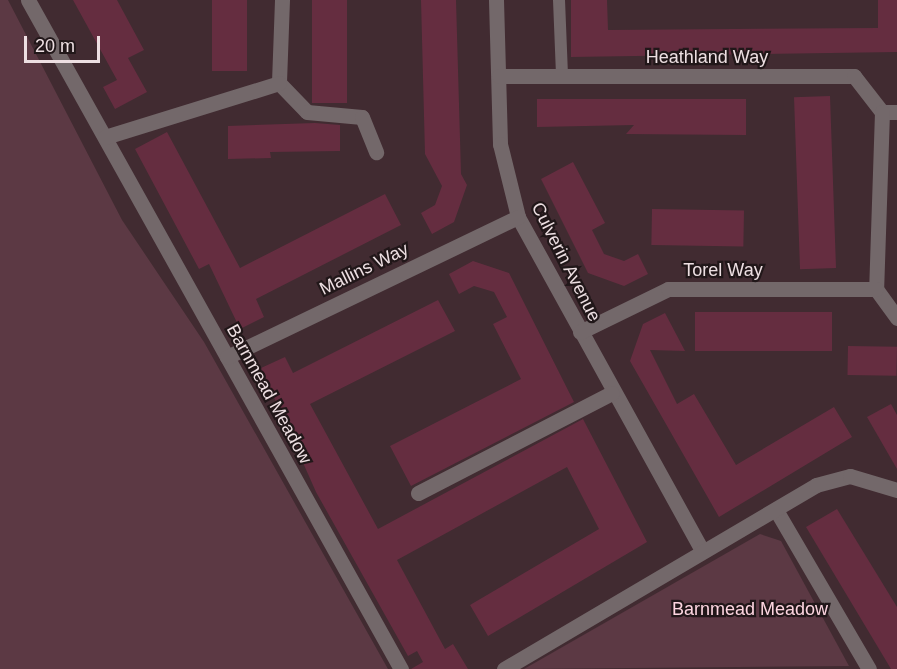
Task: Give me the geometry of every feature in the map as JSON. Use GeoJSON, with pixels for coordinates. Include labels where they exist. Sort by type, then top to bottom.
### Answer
{"type":"FeatureCollection","features":[{"type":"Feature","properties":{"kind":"street","name":"Barnmead Meadow"},"geometry":{"type":"LineString","coordinates":[[28,0],[401,669]]}},
{"type":"Feature","properties":{"kind":"street"},"geometry":{"type":"LineString","coordinates":[[282,0],[279,83],[308,112],[362,117],[376,152]]}},
{"type":"Feature","properties":{"kind":"street","name":"Culverin Avenue"},"geometry":{"type":"LineString","coordinates":[[496,0],[500,144],[518,217],[612,393],[702,551]]}},
{"type":"Feature","properties":{"kind":"street","name":"Heathland Way"},"geometry":{"type":"LineString","coordinates":[[499,76],[854,76],[890,112]]}},
{"type":"Feature","properties":{"kind":"street"},"geometry":{"type":"LineString","coordinates":[[105,137],[279,83]]}},
{"type":"Feature","properties":{"kind":"street"},"geometry":{"type":"LineString","coordinates":[[890,112],[876,289],[897,318]]}},
{"type":"Feature","properties":{"kind":"street","name":"Mallins Way"},"geometry":{"type":"LineString","coordinates":[[227,357],[518,217]]}},
{"type":"Feature","properties":{"kind":"street","name":"Torel Way"},"geometry":{"type":"LineString","coordinates":[[579,332],[668,289],[876,289]]}},
{"type":"Feature","properties":{"kind":"street"},"geometry":{"type":"LineString","coordinates":[[418,493],[612,393]]}},
{"type":"Feature","properties":{"kind":"street"},"geometry":{"type":"LineString","coordinates":[[504,669],[816,485],[850,476],[897,490]]}},
{"type":"Feature","properties":{"kind":"street"},"geometry":{"type":"LineString","coordinates":[[776,510],[869,669]]}},
{"type":"Feature","properties":{"kind":"lane"},"geometry":{"type":"LineString","coordinates":[[560,0],[561,76]]}},
{"type":"Feature","properties":{"kind":"green space"},"geometry":{"type":"Polygon","coordinates":[[[0,0],[8,0],[122,220],[204,342],[388,669],[0,669],[0,0]]]}},
{"type":"Feature","properties":{"kind":"green space","name":"Barnmead Meadow"},"geometry":{"type":"Polygon","coordinates":[[[760,534],[781,541],[849,666],[524,669],[760,534]]]}},
{"type":"Feature","properties":{"kind":"building"},"geometry":{"type":"Polygon","coordinates":[[[73,0],[117,0],[144,50],[128,58],[147,92],[115,109],[103,87],[117,80],[73,0]]]}},
{"type":"Feature","properties":{"kind":"building"},"geometry":{"type":"Polygon","coordinates":[[[212,0],[247,0],[247,71],[212,71],[212,0]]]}},
{"type":"Feature","properties":{"kind":"building"},"geometry":{"type":"Polygon","coordinates":[[[312,0],[347,0],[347,103],[312,103],[312,0]]]}},
{"type":"Feature","properties":{"kind":"building"},"geometry":{"type":"Polygon","coordinates":[[[421,0],[456,0],[461,174],[467,185],[454,222],[432,234],[421,213],[435,205],[442,186],[425,154],[421,0]]]}},
{"type":"Feature","properties":{"kind":"building"},"geometry":{"type":"Polygon","coordinates":[[[571,0],[607,0],[608,30],[878,28],[878,0],[897,0],[897,52],[571,57],[571,0]]]}},
{"type":"Feature","properties":{"kind":"building"},"geometry":{"type":"Polygon","coordinates":[[[830,96],[836,268],[800,269],[794,97],[830,96]]]}},
{"type":"Feature","properties":{"kind":"building"},"geometry":{"type":"Polygon","coordinates":[[[537,99],[746,99],[746,135],[626,134],[634,125],[537,127],[537,99]]]}},
{"type":"Feature","properties":{"kind":"building"},"geometry":{"type":"Polygon","coordinates":[[[315,123],[340,125],[340,151],[270,152],[271,158],[228,159],[228,126],[315,123]]]}},
{"type":"Feature","properties":{"kind":"building"},"geometry":{"type":"Polygon","coordinates":[[[167,132],[240,268],[385,194],[401,225],[256,299],[264,317],[240,329],[209,264],[199,269],[135,149],[167,132]]]}},
{"type":"Feature","properties":{"kind":"building"},"geometry":{"type":"Polygon","coordinates":[[[573,162],[605,223],[592,230],[604,254],[624,261],[638,254],[648,274],[624,286],[588,273],[541,179],[573,162]]]}},
{"type":"Feature","properties":{"kind":"building"},"geometry":{"type":"Polygon","coordinates":[[[652,209],[744,211],[743,247],[651,245],[652,209]]]}},
{"type":"Feature","properties":{"kind":"building"},"geometry":{"type":"Polygon","coordinates":[[[473,261],[509,273],[574,402],[411,486],[390,446],[521,379],[493,324],[507,317],[494,292],[474,286],[459,294],[449,274],[473,261]]]}},
{"type":"Feature","properties":{"kind":"building"},"geometry":{"type":"Polygon","coordinates":[[[438,300],[455,331],[310,404],[378,529],[583,419],[647,542],[488,636],[470,605],[599,529],[567,467],[397,560],[445,649],[453,644],[468,669],[411,669],[423,662],[417,651],[408,656],[316,492],[261,368],[285,357],[293,373],[438,300]]]}},
{"type":"Feature","properties":{"kind":"building"},"geometry":{"type":"Polygon","coordinates":[[[695,312],[832,312],[832,351],[695,351],[695,312]]]}},
{"type":"Feature","properties":{"kind":"building"},"geometry":{"type":"Polygon","coordinates":[[[665,313],[685,351],[650,350],[677,404],[694,394],[736,465],[834,407],[852,437],[719,517],[630,361],[643,324],[665,313]]]}},
{"type":"Feature","properties":{"kind":"building"},"geometry":{"type":"Polygon","coordinates":[[[848,346],[897,347],[896,376],[847,375],[848,346]]]}},
{"type":"Feature","properties":{"kind":"building"},"geometry":{"type":"Polygon","coordinates":[[[891,404],[897,415],[897,469],[867,417],[891,404]]]}},
{"type":"Feature","properties":{"kind":"building"},"geometry":{"type":"Polygon","coordinates":[[[837,509],[897,607],[897,669],[891,669],[806,527],[837,509]]]}}]}
